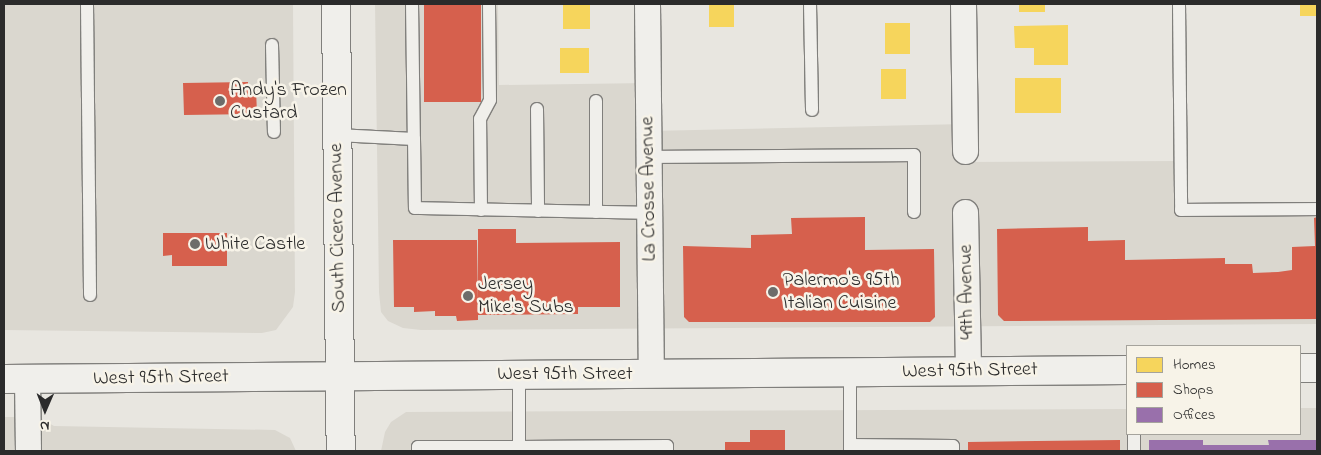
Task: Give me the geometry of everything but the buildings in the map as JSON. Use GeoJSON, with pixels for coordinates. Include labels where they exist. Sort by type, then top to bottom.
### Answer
{"type":"FeatureCollection","features":[{"type":"Feature","properties":{"kind":"main road","name":"South Cicero Avenue"},"geometry":{"type":"LineString","coordinates":[[336,4],[341,451]]}},
{"type":"Feature","properties":{"kind":"main road"},"geometry":{"type":"LineString","coordinates":[[1301,368],[1317,368]]}},
{"type":"Feature","properties":{"kind":"main road","name":"West 95th Street"},"geometry":{"type":"LineString","coordinates":[[16,379],[1126,370]]}},
{"type":"Feature","properties":{"kind":"street","name":"La Crosse Avenue"},"geometry":{"type":"LineString","coordinates":[[647,4],[651,374]]}},
{"type":"Feature","properties":{"kind":"street"},"geometry":{"type":"LineString","coordinates":[[963,4],[965,151]]}},
{"type":"Feature","properties":{"kind":"street","name":"49th Avenue"},"geometry":{"type":"LineString","coordinates":[[965,212],[968,371]]}},
{"type":"Feature","properties":{"kind":"street"},"geometry":{"type":"LineString","coordinates":[[16,379],[28,451]]}},
{"type":"Feature","properties":{"kind":"lane"},"geometry":{"type":"LineString","coordinates":[[87,4],[90,295]]}},
{"type":"Feature","properties":{"kind":"lane"},"geometry":{"type":"LineString","coordinates":[[412,4],[415,208],[649,213]]}},
{"type":"Feature","properties":{"kind":"lane"},"geometry":{"type":"LineString","coordinates":[[481,210],[480,119],[490,100],[489,4]]}},
{"type":"Feature","properties":{"kind":"lane"},"geometry":{"type":"LineString","coordinates":[[810,4],[812,110]]}},
{"type":"Feature","properties":{"kind":"lane"},"geometry":{"type":"LineString","coordinates":[[1179,4],[1181,210],[1317,209]]}},
{"type":"Feature","properties":{"kind":"lane"},"geometry":{"type":"LineString","coordinates":[[272,45],[274,132]]}},
{"type":"Feature","properties":{"kind":"lane"},"geometry":{"type":"LineString","coordinates":[[596,101],[596,212]]}},
{"type":"Feature","properties":{"kind":"lane"},"geometry":{"type":"LineString","coordinates":[[537,109],[538,211]]}},
{"type":"Feature","properties":{"kind":"lane"},"geometry":{"type":"LineString","coordinates":[[337,136],[414,138]]}},
{"type":"Feature","properties":{"kind":"lane"},"geometry":{"type":"LineString","coordinates":[[649,157],[914,155],[914,212]]}},
{"type":"Feature","properties":{"kind":"lane"},"geometry":{"type":"LineString","coordinates":[[850,372],[850,448],[953,449]]}},
{"type":"Feature","properties":{"kind":"lane"},"geometry":{"type":"LineString","coordinates":[[519,374],[519,447]]}},
{"type":"Feature","properties":{"kind":"lane"},"geometry":{"type":"LineString","coordinates":[[1134,435],[1134,451]]}},
{"type":"Feature","properties":{"kind":"lane"},"geometry":{"type":"LineString","coordinates":[[418,451],[418,447],[667,446],[667,451]]}},
{"type":"Feature","properties":{"kind":"shaded area"},"geometry":{"type":"Polygon","coordinates":[[[4,4],[293,4],[295,292],[293,307],[276,330],[262,333],[4,330],[4,4]]]}},
{"type":"Feature","properties":{"kind":"shaded area"},"geometry":{"type":"Polygon","coordinates":[[[375,4],[498,4],[499,85],[648,83],[649,131],[965,124],[965,162],[1180,161],[1181,210],[1317,209],[1317,324],[421,330],[403,328],[388,321],[381,312],[379,292],[375,4]]]}},
{"type":"Feature","properties":{"kind":"shaded area"},"geometry":{"type":"Polygon","coordinates":[[[1301,408],[1317,408],[1317,451],[381,451],[385,432],[391,422],[406,412],[1126,409],[1126,435],[1301,435],[1301,408]]]}},
{"type":"Feature","properties":{"kind":"shaded area"},"geometry":{"type":"Polygon","coordinates":[[[4,417],[38,417],[54,426],[275,430],[290,438],[296,451],[4,451],[4,417]]]}},
{"type":"Feature","properties":{"kind":"place","name":"Andy's Frozen Custard"},"geometry":{"type":"Point","coordinates":[220,101]}},
{"type":"Feature","properties":{"kind":"place","name":"White Castle"},"geometry":{"type":"Point","coordinates":[195,244]}},
{"type":"Feature","properties":{"kind":"place","name":"Palermo's 95th Italian Cuisine"},"geometry":{"type":"Point","coordinates":[773,292]}},
{"type":"Feature","properties":{"kind":"place","name":"Jersey Mike's Subs"},"geometry":{"type":"Point","coordinates":[468,296]}}]}
